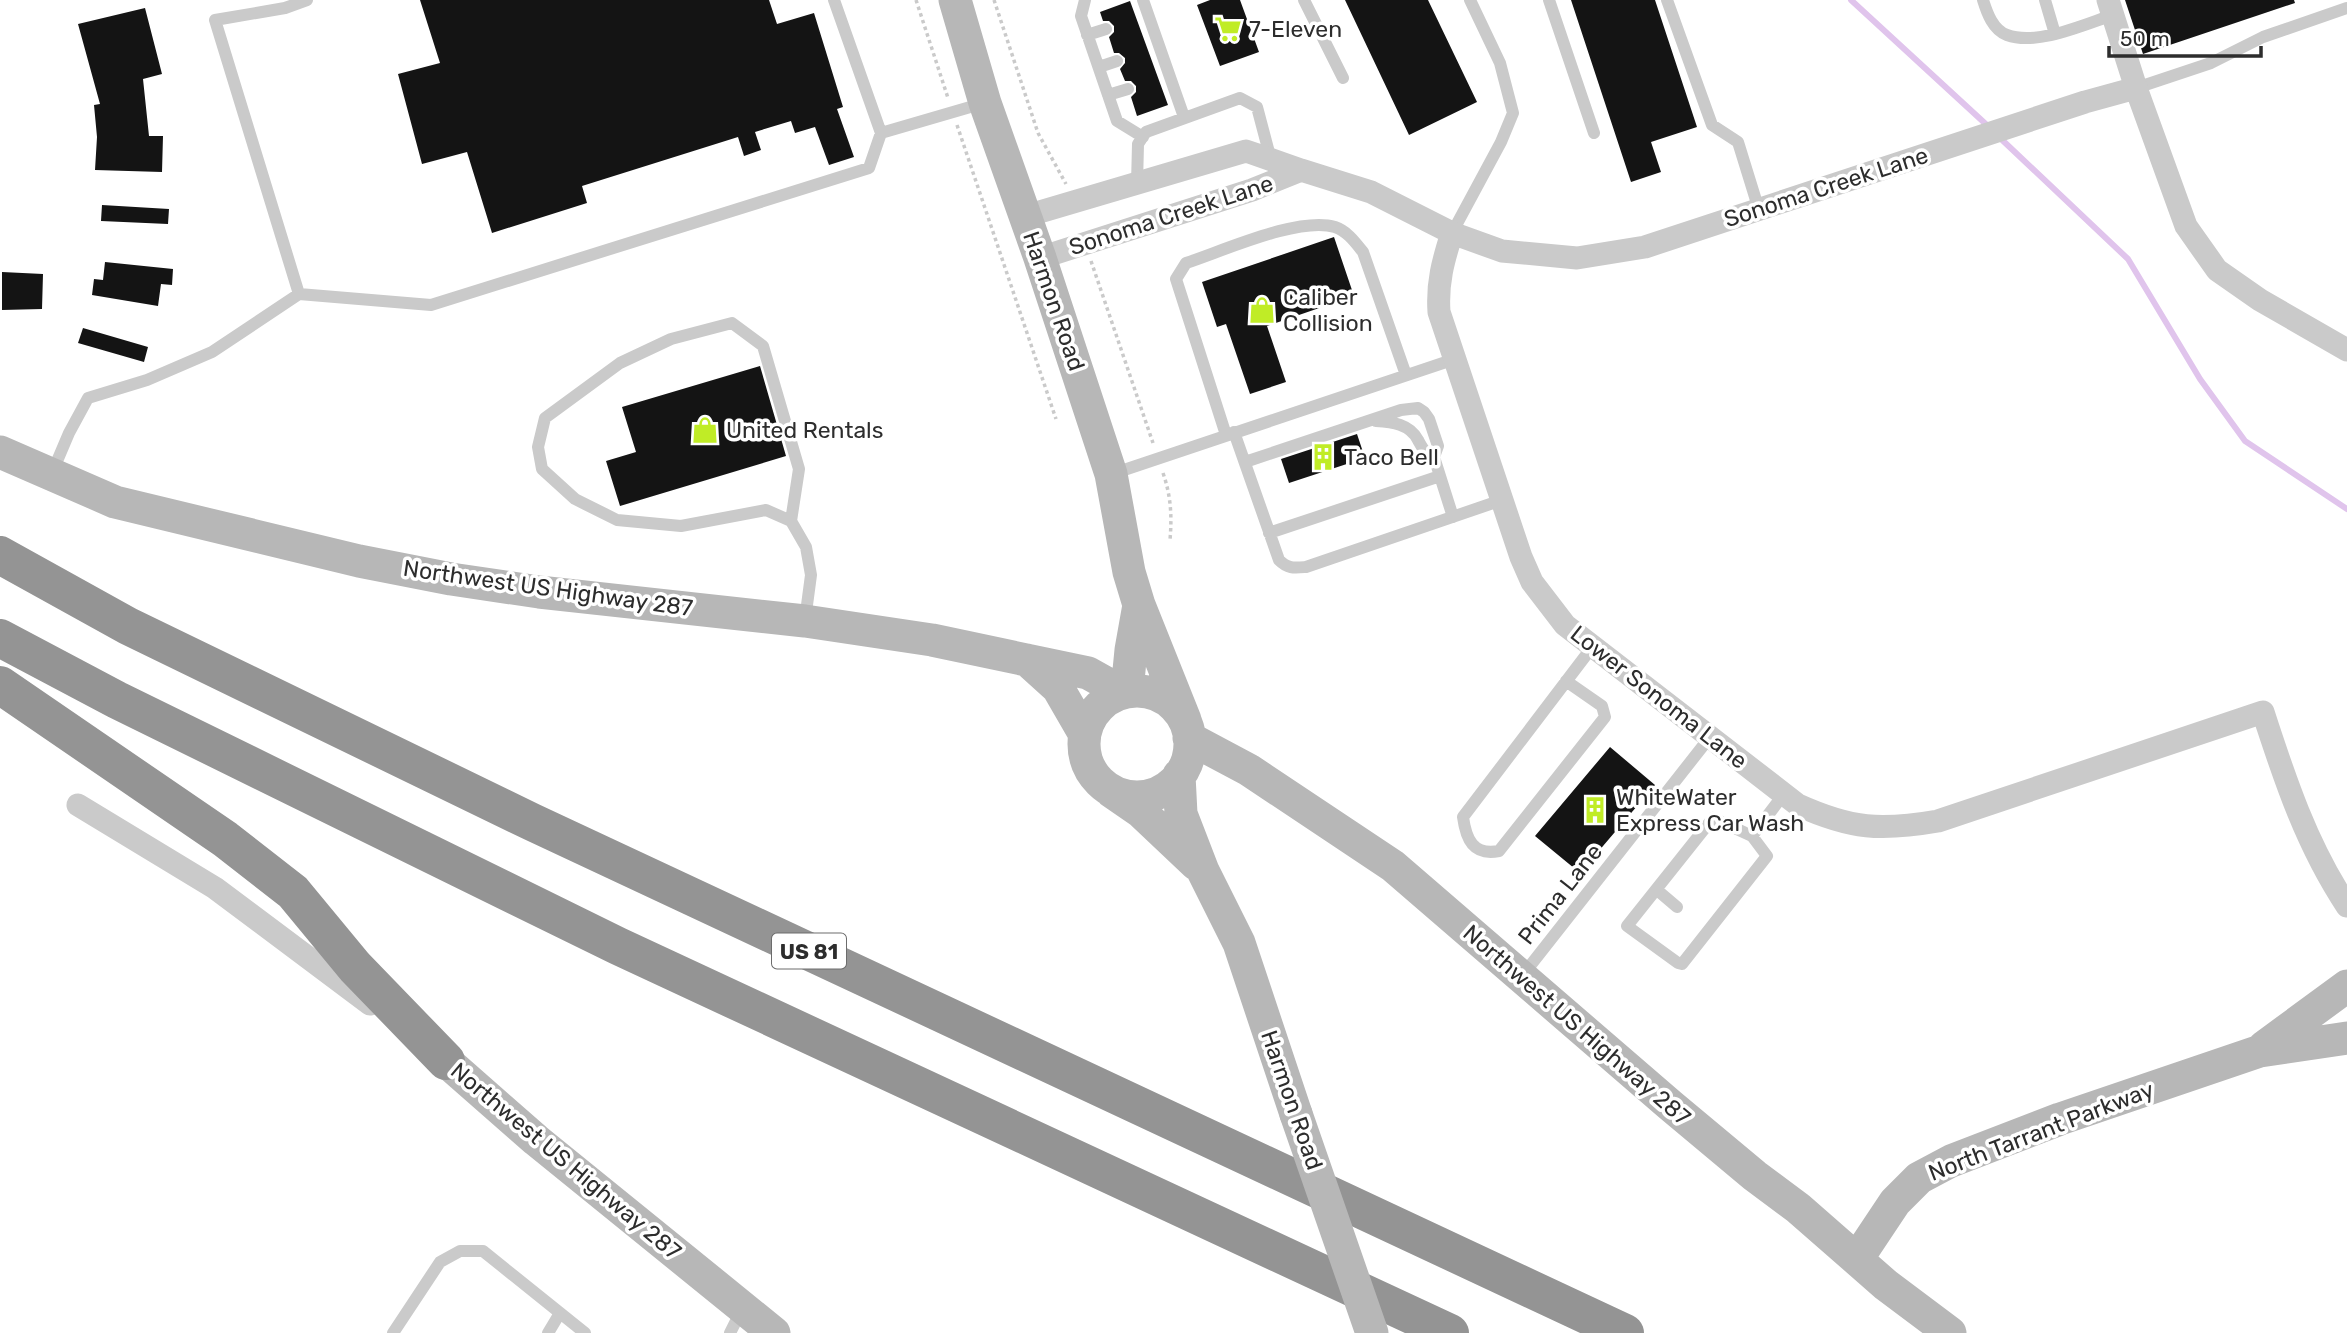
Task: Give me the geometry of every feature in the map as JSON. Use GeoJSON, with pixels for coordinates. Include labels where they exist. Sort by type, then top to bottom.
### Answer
{"type":"FeatureCollection","features":[{"type":"Feature","properties":{"kind":"highway","name":"US 81"},"geometry":{"type":"LineString","coordinates":[[0,555],[128,626],[532,822],[1625,1333]]}},
{"type":"Feature","properties":{"kind":"highway"},"geometry":{"type":"LineString","coordinates":[[0,638],[117,700],[618,946],[1450,1333]]}},
{"type":"Feature","properties":{"kind":"highway"},"geometry":{"type":"LineString","coordinates":[[0,685],[225,839],[293,892],[355,967],[446,1061]]}},
{"type":"Feature","properties":{"kind":"main road","name":"Harmon Road"},"geometry":{"type":"LineString","coordinates":[[955,0],[985,103],[1026,216],[1111,474],[1129,572],[1139,606],[1187,729]]}},
{"type":"Feature","properties":{"kind":"main road","name":"Northwest US Highway 287"},"geometry":{"type":"LineString","coordinates":[[0,452],[115,502],[359,561],[538,592],[804,621],[932,640],[1088,673],[1124,692]]}},
{"type":"Feature","properties":{"kind":"main road","name":"Harmon Road"},"geometry":{"type":"LineString","coordinates":[[1124,692],[1139,606]]}},
{"type":"Feature","properties":{"kind":"main road"},"geometry":{"type":"LineString","coordinates":[[1026,659],[1058,688],[1084,733]]}},
{"type":"Feature","properties":{"kind":"main road"},"geometry":{"type":"LineString","coordinates":[[1144,691],[1160,696],[1175,706],[1187,729],[1189,751],[1179,775],[1163,789],[1142,796],[1114,792],[1102,784],[1090,770],[1084,752],[1084,733],[1091,715],[1105,701],[1124,692],[1144,691]]}},
{"type":"Feature","properties":{"kind":"main road","name":"Northwest US Highway 287"},"geometry":{"type":"LineString","coordinates":[[1187,729],[1393,866],[1520,978],[1755,1176],[1798,1208],[1886,1285],[1950,1333]]}},
{"type":"Feature","properties":{"kind":"main road","name":"Harmon Road"},"geometry":{"type":"LineString","coordinates":[[1179,775],[1181,814],[1203,871],[1242,952],[1372,1333]]}},
{"type":"Feature","properties":{"kind":"main road","name":"Harmon Road"},"geometry":{"type":"LineString","coordinates":[[1102,784],[1141,812],[1203,871]]}},
{"type":"Feature","properties":{"kind":"main road","name":"North Tarrant Parkway"},"geometry":{"type":"LineString","coordinates":[[2260,1051],[2347,986]]}},
{"type":"Feature","properties":{"kind":"main road","name":"North Tarrant Parkway"},"geometry":{"type":"LineString","coordinates":[[1857,1259],[1895,1202],[1919,1178],[1951,1161],[2060,1119],[2260,1051],[2347,1038]]}},
{"type":"Feature","properties":{"kind":"main road","name":"Northwest US Highway 287"},"geometry":{"type":"LineString","coordinates":[[446,1061],[737,1320],[774,1333]]}},
{"type":"Feature","properties":{"kind":"street"},"geometry":{"type":"LineString","coordinates":[[2110,8],[2186,226],[2217,270],[2260,300],[2347,350]]}},
{"type":"Feature","properties":{"kind":"street","name":"Sonoma Creek Lane"},"geometry":{"type":"LineString","coordinates":[[1026,216],[1246,151],[1371,192],[1452,233],[1502,251],[1577,258],[1645,247],[2085,102],[2136,88]]}},
{"type":"Feature","properties":{"kind":"street","name":"Sonoma Creek Lane"},"geometry":{"type":"LineString","coordinates":[[1040,258],[1252,190],[1301,170]]}},
{"type":"Feature","properties":{"kind":"street","name":"Lower Sonoma Lane"},"geometry":{"type":"LineString","coordinates":[[1452,233],[1440,269],[1439,312],[1532,582],[1565,625],[1798,805],[1831,820],[1868,827],[1903,827],[1938,821],[2263,712],[2297,814],[2314,850],[2347,906]]}},
{"type":"Feature","properties":{"kind":"street","name":"Northwest US Highway 287"},"geometry":{"type":"LineString","coordinates":[[78,804],[215,888],[446,1061]]}},
{"type":"Feature","properties":{"kind":"lane"},"geometry":{"type":"LineString","coordinates":[[299,294],[215,20],[285,8],[307,0]]}},
{"type":"Feature","properties":{"kind":"lane"},"geometry":{"type":"LineString","coordinates":[[52,473],[88,398],[147,380],[212,352],[299,294],[431,305],[869,168],[881,133],[834,0]]}},
{"type":"Feature","properties":{"kind":"lane"},"geometry":{"type":"LineString","coordinates":[[1085,0],[1081,16],[1117,121],[1143,137]]}},
{"type":"Feature","properties":{"kind":"lane"},"geometry":{"type":"LineString","coordinates":[[1143,0],[1143,17],[1154,49],[1184,117]]}},
{"type":"Feature","properties":{"kind":"lane"},"geometry":{"type":"LineString","coordinates":[[1304,0],[1343,78]]}},
{"type":"Feature","properties":{"kind":"lane"},"geometry":{"type":"LineString","coordinates":[[1452,233],[1501,142],[1513,113],[1500,62],[1470,0]]}},
{"type":"Feature","properties":{"kind":"lane"},"geometry":{"type":"LineString","coordinates":[[1549,0],[1594,132]]}},
{"type":"Feature","properties":{"kind":"lane"},"geometry":{"type":"LineString","coordinates":[[1667,0],[1712,125],[1738,142],[1759,210]]}},
{"type":"Feature","properties":{"kind":"lane"},"geometry":{"type":"LineString","coordinates":[[1983,0],[1993,24],[2006,35],[2044,37],[2110,8]]}},
{"type":"Feature","properties":{"kind":"lane"},"geometry":{"type":"LineString","coordinates":[[2045,0],[2055,34]]}},
{"type":"Feature","properties":{"kind":"lane","name":"Sonoma Creek Lane"},"geometry":{"type":"LineString","coordinates":[[2136,88],[2211,63],[2263,37],[2347,8]]}},
{"type":"Feature","properties":{"kind":"lane"},"geometry":{"type":"LineString","coordinates":[[1087,36],[1106,29]]}},
{"type":"Feature","properties":{"kind":"lane"},"geometry":{"type":"LineString","coordinates":[[1099,67],[1117,61]]}},
{"type":"Feature","properties":{"kind":"lane"},"geometry":{"type":"LineString","coordinates":[[1108,95],[1128,89]]}},
{"type":"Feature","properties":{"kind":"lane"},"geometry":{"type":"LineString","coordinates":[[1137,184],[1138,144],[1146,132],[1240,98],[1257,107],[1271,160]]}},
{"type":"Feature","properties":{"kind":"lane"},"geometry":{"type":"LineString","coordinates":[[881,133],[985,103]]}},
{"type":"Feature","properties":{"kind":"lane"},"geometry":{"type":"LineString","coordinates":[[1406,375],[1363,252],[1352,237],[1337,228],[1319,224],[1297,226],[1186,263],[1176,279],[1230,433],[1245,462],[1279,560],[1285,566],[1293,569],[1306,567],[1502,500]]}},
{"type":"Feature","properties":{"kind":"lane"},"geometry":{"type":"LineString","coordinates":[[791,522],[799,469],[767,358],[763,346],[732,323],[671,339],[620,363],[545,418],[538,447],[542,469],[575,499],[617,520],[681,526],[766,510],[791,522],[806,547],[811,575],[804,621]]}},
{"type":"Feature","properties":{"kind":"lane"},"geometry":{"type":"LineString","coordinates":[[1111,474],[1455,359]]}},
{"type":"Feature","properties":{"kind":"lane"},"geometry":{"type":"LineString","coordinates":[[1245,462],[1411,408],[1424,411],[1438,446],[1434,457],[1453,517]]}},
{"type":"Feature","properties":{"kind":"lane"},"geometry":{"type":"LineString","coordinates":[[1368,421],[1398,424],[1407,428],[1414,433],[1423,451],[1434,457]]}},
{"type":"Feature","properties":{"kind":"lane"},"geometry":{"type":"LineString","coordinates":[[1269,533],[1440,476]]}},
{"type":"Feature","properties":{"kind":"lane"},"geometry":{"type":"LineString","coordinates":[[1566,681],[1602,706],[1605,717],[1499,851],[1486,853],[1475,848],[1465,832],[1463,817],[1566,681],[1593,646]]}},
{"type":"Feature","properties":{"kind":"lane","name":"Prima Lane"},"geometry":{"type":"LineString","coordinates":[[1520,978],[1710,737]]}},
{"type":"Feature","properties":{"kind":"lane"},"geometry":{"type":"LineString","coordinates":[[1752,836],[1784,794]]}},
{"type":"Feature","properties":{"kind":"lane"},"geometry":{"type":"LineString","coordinates":[[1713,818],[1752,836],[1767,856],[1682,964],[1627,926],[1713,818]]}},
{"type":"Feature","properties":{"kind":"lane"},"geometry":{"type":"LineString","coordinates":[[1657,890],[1677,907]]}},
{"type":"Feature","properties":{"kind":"lane"},"geometry":{"type":"LineString","coordinates":[[1696,923],[1707,931]]}},
{"type":"Feature","properties":{"kind":"lane"},"geometry":{"type":"LineString","coordinates":[[393,1333],[440,1262],[460,1251],[483,1251],[585,1333]]}},
{"type":"Feature","properties":{"kind":"lane"},"geometry":{"type":"LineString","coordinates":[[548,1333],[560,1313]]}},
{"type":"Feature","properties":{"kind":"path"},"geometry":{"type":"LineString","coordinates":[[916,0],[1056,419]]}},
{"type":"Feature","properties":{"kind":"path"},"geometry":{"type":"LineString","coordinates":[[994,0],[1038,133],[1064,180],[1072,203]]}},
{"type":"Feature","properties":{"kind":"path"},"geometry":{"type":"LineString","coordinates":[[1085,244],[1170,492],[1170,540]]}},
{"type":"Feature","properties":{"kind":"building"},"geometry":{"type":"Polygon","coordinates":[[[420,0],[769,0],[777,24],[814,13],[843,107],[837,109],[854,157],[829,165],[815,127],[795,133],[791,121],[755,132],[761,150],[744,156],[738,137],[582,186],[587,203],[492,233],[467,152],[422,164],[398,74],[440,63],[420,0]]]}},
{"type":"Feature","properties":{"kind":"building","name":"7-Eleven"},"geometry":{"type":"Polygon","coordinates":[[[1210,0],[1240,0],[1259,52],[1220,66],[1197,5],[1210,0]]]}},
{"type":"Feature","properties":{"kind":"building"},"geometry":{"type":"Polygon","coordinates":[[[1345,0],[1428,0],[1477,102],[1409,135],[1345,0]]]}},
{"type":"Feature","properties":{"kind":"building"},"geometry":{"type":"Polygon","coordinates":[[[1571,0],[1655,0],[1697,127],[1651,142],[1661,172],[1631,182],[1571,0]]]}},
{"type":"Feature","properties":{"kind":"building"},"geometry":{"type":"Polygon","coordinates":[[[2125,0],[2294,0],[2295,3],[2143,54],[2125,0]]]}},
{"type":"Feature","properties":{"kind":"building"},"geometry":{"type":"Polygon","coordinates":[[[1130,1],[1168,105],[1137,116],[1131,97],[1136,92],[1136,86],[1131,81],[1125,81],[1120,69],[1125,58],[1114,53],[1109,37],[1114,32],[1114,26],[1109,21],[1103,21],[1100,12],[1130,1]]]}},
{"type":"Feature","properties":{"kind":"building"},"geometry":{"type":"Polygon","coordinates":[[[145,8],[162,74],[143,79],[149,136],[163,136],[162,172],[95,170],[97,137],[94,105],[100,104],[78,24],[145,8]]]}},
{"type":"Feature","properties":{"kind":"building"},"geometry":{"type":"Polygon","coordinates":[[[102,205],[169,209],[168,224],[101,221],[102,205]]]}},
{"type":"Feature","properties":{"kind":"building","name":"Caliber Collision"},"geometry":{"type":"Polygon","coordinates":[[[1334,237],[1354,296],[1267,326],[1286,382],[1250,394],[1226,324],[1217,327],[1202,282],[1334,237]]]}},
{"type":"Feature","properties":{"kind":"building"},"geometry":{"type":"Polygon","coordinates":[[[105,262],[173,269],[172,285],[161,284],[158,306],[92,295],[94,279],[103,280],[105,262]]]}},
{"type":"Feature","properties":{"kind":"building"},"geometry":{"type":"Polygon","coordinates":[[[2,272],[43,274],[42,309],[2,310],[2,272]]]}},
{"type":"Feature","properties":{"kind":"building"},"geometry":{"type":"Polygon","coordinates":[[[83,328],[148,347],[144,362],[78,343],[83,328]]]}},
{"type":"Feature","properties":{"kind":"building","name":"United Rentals"},"geometry":{"type":"Polygon","coordinates":[[[760,366],[786,456],[620,506],[606,461],[636,452],[622,407],[760,366]]]}},
{"type":"Feature","properties":{"kind":"building","name":"Taco Bell"},"geometry":{"type":"Polygon","coordinates":[[[1357,434],[1365,458],[1289,483],[1281,459],[1357,434]]]}},
{"type":"Feature","properties":{"kind":"building","name":"WhiteWater Express Car Wash"},"geometry":{"type":"Polygon","coordinates":[[[1610,747],[1655,785],[1580,873],[1535,836],[1610,747]]]}},
{"type":"Feature","properties":{"kind":"waterway"},"geometry":{"type":"LineString","coordinates":[[1851,0],[1989,127]]}},
{"type":"Feature","properties":{"kind":"waterway"},"geometry":{"type":"LineString","coordinates":[[1999,137],[2128,259],[2200,379],[2245,441],[2347,509]]}},
{"type":"Feature","properties":{"kind":"place","name":"7-Eleven"},"geometry":{"type":"Point","coordinates":[1228,29]}},
{"type":"Feature","properties":{"kind":"place","name":"Caliber Collision"},"geometry":{"type":"Point","coordinates":[1262,310]}},
{"type":"Feature","properties":{"kind":"place","name":"United Rentals"},"geometry":{"type":"Point","coordinates":[705,430]}},
{"type":"Feature","properties":{"kind":"place","name":"Taco Bell"},"geometry":{"type":"Point","coordinates":[1323,457]}},
{"type":"Feature","properties":{"kind":"place","name":"WhiteWater Express Car Wash"},"geometry":{"type":"Point","coordinates":[1595,810]}}]}
